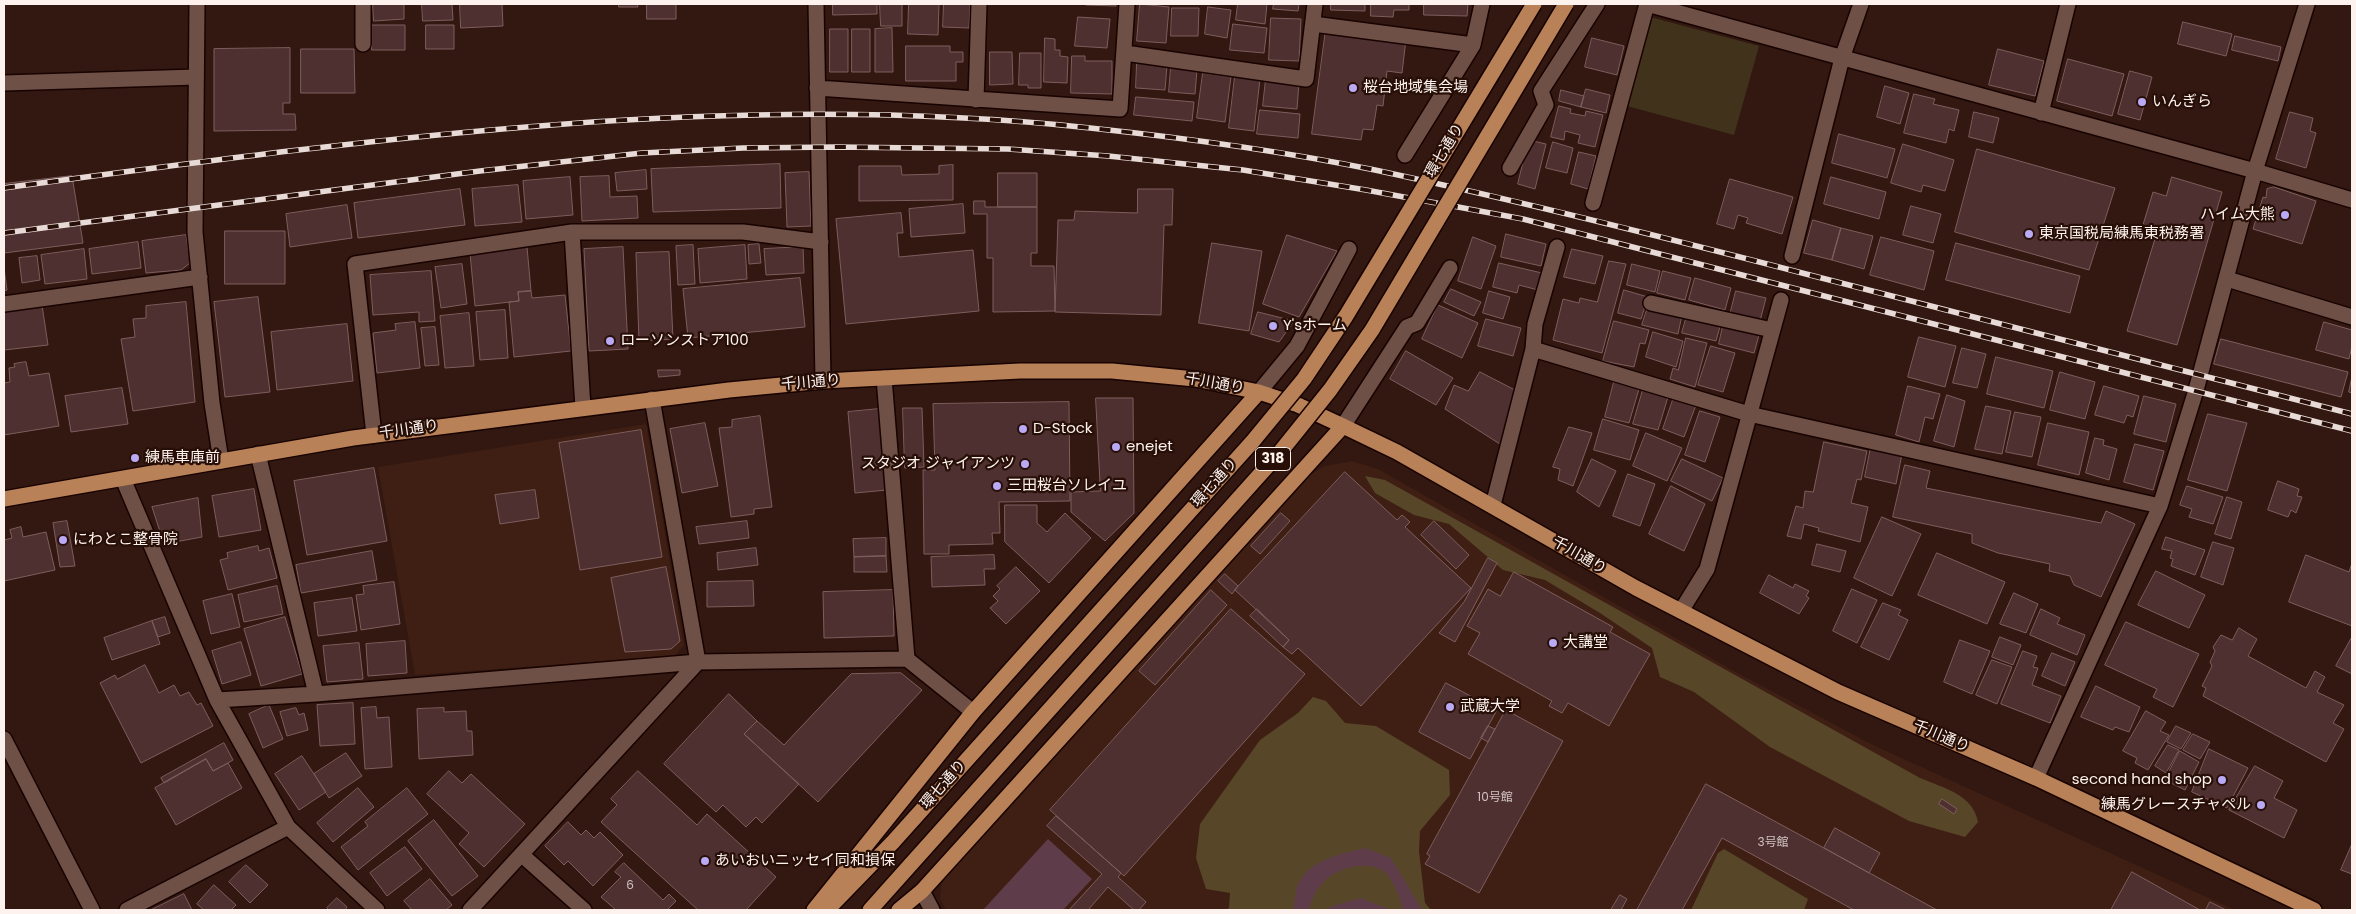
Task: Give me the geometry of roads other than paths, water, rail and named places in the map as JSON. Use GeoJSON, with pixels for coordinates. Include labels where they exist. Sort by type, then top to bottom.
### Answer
{"type":"FeatureCollection","features":[{"type":"Feature","properties":{"kind":"main road","name":"環七通り"},"geometry":{"type":"LineString","coordinates":[[826,910],[893,842],[1253,441],[1304,379],[1346,316],[1534,4]]}},
{"type":"Feature","properties":{"kind":"main road","name":"環七通り"},"geometry":{"type":"LineString","coordinates":[[870,910],[1281,451],[1330,390],[1372,330],[1566,4]]}},
{"type":"Feature","properties":{"kind":"main road","name":"千川通り"},"geometry":{"type":"LineString","coordinates":[[4,500],[374,435],[652,399],[823,381],[1020,371],[1112,371],[1196,379],[1259,392],[1298,405],[1343,426],[1397,452],[1636,588],[1838,692],[2036,778],[2314,910]]}},
{"type":"Feature","properties":{"kind":"main road"},"geometry":{"type":"LineString","coordinates":[[814,910],[972,712],[1259,392]]}},
{"type":"Feature","properties":{"kind":"main road"},"geometry":{"type":"LineString","coordinates":[[899,910],[922,891],[1343,426]]}},
{"type":"Feature","properties":{"kind":"street"},"geometry":{"type":"LineString","coordinates":[[197,4],[195,232],[212,403],[221,461]]}},
{"type":"Feature","properties":{"kind":"street"},"geometry":{"type":"LineString","coordinates":[[363,4],[363,44]]}},
{"type":"Feature","properties":{"kind":"street"},"geometry":{"type":"LineString","coordinates":[[816,4],[823,381]]}},
{"type":"Feature","properties":{"kind":"street"},"geometry":{"type":"LineString","coordinates":[[976,100],[979,4]]}},
{"type":"Feature","properties":{"kind":"street"},"geometry":{"type":"LineString","coordinates":[[817,88],[1120,109],[1128,4]]}},
{"type":"Feature","properties":{"kind":"street"},"geometry":{"type":"LineString","coordinates":[[1125,53],[1306,79],[1316,4]]}},
{"type":"Feature","properties":{"kind":"street"},"geometry":{"type":"LineString","coordinates":[[1405,155],[1473,45],[1482,4]]}},
{"type":"Feature","properties":{"kind":"street"},"geometry":{"type":"LineString","coordinates":[[1510,168],[1546,105],[1541,91],[1597,4]]}},
{"type":"Feature","properties":{"kind":"street"},"geometry":{"type":"LineString","coordinates":[[1593,203],[1647,4],[2255,171],[2352,200]]}},
{"type":"Feature","properties":{"kind":"street"},"geometry":{"type":"LineString","coordinates":[[1792,256],[1842,58],[1861,4]]}},
{"type":"Feature","properties":{"kind":"street"},"geometry":{"type":"LineString","coordinates":[[2041,113],[2068,4]]}},
{"type":"Feature","properties":{"kind":"street"},"geometry":{"type":"LineString","coordinates":[[2036,778],[2160,506],[2227,279],[2255,171],[2307,4]]}},
{"type":"Feature","properties":{"kind":"street"},"geometry":{"type":"LineString","coordinates":[[1313,24],[1473,45]]}},
{"type":"Feature","properties":{"kind":"street"},"geometry":{"type":"LineString","coordinates":[[4,82],[196,77]]}},
{"type":"Feature","properties":{"kind":"street"},"geometry":{"type":"LineString","coordinates":[[374,435],[355,264],[572,232],[743,232],[821,242]]}},
{"type":"Feature","properties":{"kind":"street"},"geometry":{"type":"LineString","coordinates":[[572,232],[583,408]]}},
{"type":"Feature","properties":{"kind":"street"},"geometry":{"type":"LineString","coordinates":[[1492,505],[1533,349],[1535,324],[1557,247]]}},
{"type":"Feature","properties":{"kind":"street"},"geometry":{"type":"LineString","coordinates":[[1259,392],[1297,346],[1349,249]]}},
{"type":"Feature","properties":{"kind":"street"},"geometry":{"type":"LineString","coordinates":[[1343,426],[1407,327],[1416,323],[1450,268]]}},
{"type":"Feature","properties":{"kind":"street"},"geometry":{"type":"LineString","coordinates":[[4,304],[200,277]]}},
{"type":"Feature","properties":{"kind":"street"},"geometry":{"type":"LineString","coordinates":[[2227,279],[2352,317]]}},
{"type":"Feature","properties":{"kind":"street"},"geometry":{"type":"LineString","coordinates":[[1681,611],[1707,569],[1781,300]]}},
{"type":"Feature","properties":{"kind":"street"},"geometry":{"type":"LineString","coordinates":[[1651,303],[1772,330]]}},
{"type":"Feature","properties":{"kind":"street"},"geometry":{"type":"LineString","coordinates":[[1533,349],[1749,414],[2160,506]]}},
{"type":"Feature","properties":{"kind":"street"},"geometry":{"type":"LineString","coordinates":[[884,378],[907,659]]}},
{"type":"Feature","properties":{"kind":"street"},"geometry":{"type":"LineString","coordinates":[[652,399],[698,662]]}},
{"type":"Feature","properties":{"kind":"street"},"geometry":{"type":"LineString","coordinates":[[258,454],[316,694]]}},
{"type":"Feature","properties":{"kind":"street"},"geometry":{"type":"LineString","coordinates":[[123,479],[217,700],[288,827],[376,910]]}},
{"type":"Feature","properties":{"kind":"street"},"geometry":{"type":"LineString","coordinates":[[217,700],[316,694],[698,662],[907,659],[972,712]]}},
{"type":"Feature","properties":{"kind":"street"},"geometry":{"type":"LineString","coordinates":[[470,910],[698,662]]}},
{"type":"Feature","properties":{"kind":"street"},"geometry":{"type":"LineString","coordinates":[[4,739],[92,910]]}},
{"type":"Feature","properties":{"kind":"street"},"geometry":{"type":"LineString","coordinates":[[127,910],[288,827]]}},
{"type":"Feature","properties":{"kind":"street"},"geometry":{"type":"LineString","coordinates":[[522,855],[584,910]]}},
{"type":"Feature","properties":{"kind":"street"},"geometry":{"type":"LineString","coordinates":[[922,891],[932,910]]}},
{"type":"Feature","properties":{"kind":"railway"},"geometry":{"type":"LineString","coordinates":[[4,188],[274,153],[410,138],[546,125],[682,117],[818,114],[954,117],[1090,128],[1269,151],[1340,163],[1429,182],[1699,246],[2352,414]]}},
{"type":"Feature","properties":{"kind":"railway"},"geometry":{"type":"LineString","coordinates":[[4,233],[480,171],[642,153],[743,148],[836,147],[1008,149],[1108,156],[1243,170],[1366,190],[1523,219],[2352,431]]}},
{"type":"Feature","properties":{"kind":"place","name":"桜台地域集会場"},"geometry":{"type":"Point","coordinates":[1353,88]}},
{"type":"Feature","properties":{"kind":"place","name":"いんぎら"},"geometry":{"type":"Point","coordinates":[2142,102]}},
{"type":"Feature","properties":{"kind":"place","name":"ハイム大熊"},"geometry":{"type":"Point","coordinates":[2285,215]}},
{"type":"Feature","properties":{"kind":"place","name":"東京国税局練馬東税務署"},"geometry":{"type":"Point","coordinates":[2029,234]}},
{"type":"Feature","properties":{"kind":"place","name":"Y'sホーム"},"geometry":{"type":"Point","coordinates":[1273,326]}},
{"type":"Feature","properties":{"kind":"place","name":"ローソンストア100"},"geometry":{"type":"Point","coordinates":[610,341]}},
{"type":"Feature","properties":{"kind":"place","name":"D-Stock"},"geometry":{"type":"Point","coordinates":[1023,429]}},
{"type":"Feature","properties":{"kind":"place","name":"enejet"},"geometry":{"type":"Point","coordinates":[1116,447]}},
{"type":"Feature","properties":{"kind":"place","name":"練馬車庫前"},"geometry":{"type":"Point","coordinates":[135,458]}},
{"type":"Feature","properties":{"kind":"place","name":"スタジオ ジャイアンツ"},"geometry":{"type":"Point","coordinates":[1025,464]}},
{"type":"Feature","properties":{"kind":"place","name":"三田桜台ソレイユ"},"geometry":{"type":"Point","coordinates":[997,486]}},
{"type":"Feature","properties":{"kind":"place","name":"にわとこ整骨院"},"geometry":{"type":"Point","coordinates":[63,540]}},
{"type":"Feature","properties":{"kind":"place","name":"大講堂"},"geometry":{"type":"Point","coordinates":[1553,643]}},
{"type":"Feature","properties":{"kind":"place","name":"武蔵大学"},"geometry":{"type":"Point","coordinates":[1450,707]}},
{"type":"Feature","properties":{"kind":"place","name":"second hand shop"},"geometry":{"type":"Point","coordinates":[2222,780]}},
{"type":"Feature","properties":{"kind":"place","name":"練馬グレースチャペル"},"geometry":{"type":"Point","coordinates":[2261,805]}},
{"type":"Feature","properties":{"kind":"place","name":"あいおいニッセイ同和損保"},"geometry":{"type":"Point","coordinates":[705,861]}}]}
